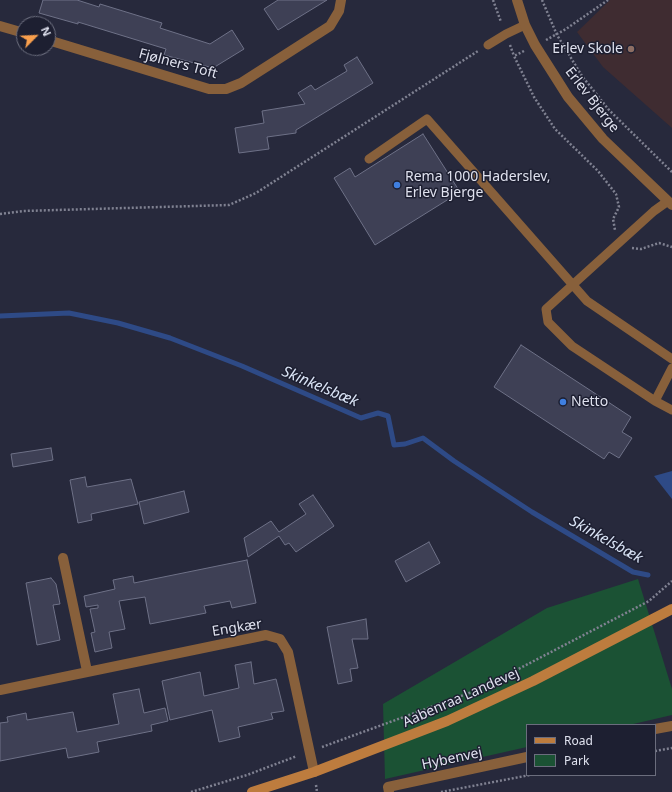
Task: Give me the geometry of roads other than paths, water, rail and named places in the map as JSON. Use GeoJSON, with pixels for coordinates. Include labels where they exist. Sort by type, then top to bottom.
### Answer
{"type":"FeatureCollection","features":[{"type":"Feature","properties":{"kind":"main road","name":"Aabenraa Landevej"},"geometry":{"type":"LineString","coordinates":[[252,792],[314,772],[447,721],[534,681],[672,609]]}},
{"type":"Feature","properties":{"kind":"street","name":"Fjølners Toft"},"geometry":{"type":"LineString","coordinates":[[56,42],[209,89],[226,89],[241,83],[330,26],[339,11],[341,0]]}},
{"type":"Feature","properties":{"kind":"street","name":"Erlev Bjerge"},"geometry":{"type":"LineString","coordinates":[[517,0],[525,25],[535,45],[568,97],[603,139],[670,203]]}},
{"type":"Feature","properties":{"kind":"street"},"geometry":{"type":"LineString","coordinates":[[0,26],[16,31]]}},
{"type":"Feature","properties":{"kind":"street"},"geometry":{"type":"LineString","coordinates":[[63,558],[87,671]]}},
{"type":"Feature","properties":{"kind":"street","name":"Engkær"},"geometry":{"type":"LineString","coordinates":[[0,690],[266,635],[280,639],[288,652],[314,772]]}},
{"type":"Feature","properties":{"kind":"street"},"geometry":{"type":"LineString","coordinates":[[656,729],[672,726]]}},
{"type":"Feature","properties":{"kind":"street","name":"Hybenvej"},"geometry":{"type":"LineString","coordinates":[[389,792],[388,787],[526,757]]}},
{"type":"Feature","properties":{"kind":"lane"},"geometry":{"type":"LineString","coordinates":[[488,45],[525,25]]}},
{"type":"Feature","properties":{"kind":"lane"},"geometry":{"type":"LineString","coordinates":[[369,159],[428,119],[586,301],[672,359]]}},
{"type":"Feature","properties":{"kind":"lane","name":"Erlev Bjerge"},"geometry":{"type":"LineString","coordinates":[[655,401],[572,346],[548,322],[546,309],[572,284],[623,240],[670,203]]}},
{"type":"Feature","properties":{"kind":"lane"},"geometry":{"type":"LineString","coordinates":[[672,368],[655,401],[672,410]]}},
{"type":"Feature","properties":{"kind":"water"},"geometry":{"type":"Polygon","coordinates":[[[672,471],[672,499],[654,476],[672,471]]]}},
{"type":"Feature","properties":{"kind":"waterway","name":"Skinkelsbæk"},"geometry":{"type":"LineString","coordinates":[[0,316],[69,313],[118,323],[170,338],[242,366],[361,418],[378,413],[388,416],[394,445],[405,444],[423,438],[454,461],[532,512],[633,572],[648,575]]}},
{"type":"Feature","properties":{"kind":"place","name":"Erlev Skole"},"geometry":{"type":"Point","coordinates":[631,49]}},
{"type":"Feature","properties":{"kind":"place","name":"Rema 1000 Haderslev, Erlev Bjerge"},"geometry":{"type":"Point","coordinates":[397,185]}},
{"type":"Feature","properties":{"kind":"place","name":"Netto"},"geometry":{"type":"Point","coordinates":[563,402]}}]}
